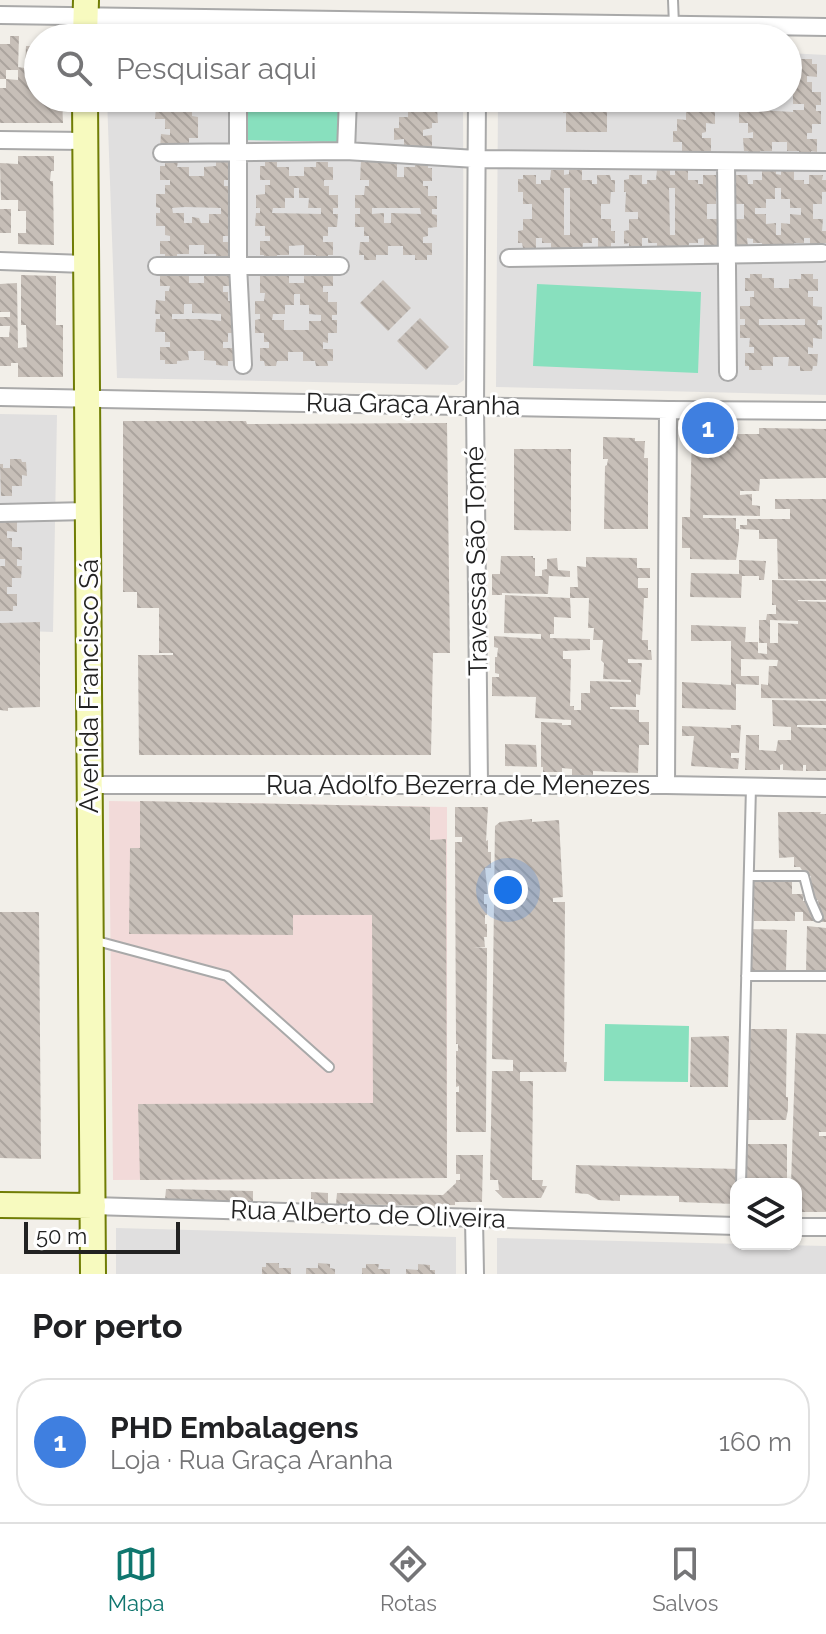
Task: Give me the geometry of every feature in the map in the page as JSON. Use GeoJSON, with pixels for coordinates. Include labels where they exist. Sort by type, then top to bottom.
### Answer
{"type":"FeatureCollection","features":[{"type":"Feature","properties":{"kind":"main road","name":"Avenida Francisco Sá"},"geometry":{"type":"LineString","coordinates":[[85,112],[93,1274]]}},
{"type":"Feature","properties":{"kind":"main road","name":"Rua Alberto de Oliveira"},"geometry":{"type":"LineString","coordinates":[[0,1205],[93,1206]]}},
{"type":"Feature","properties":{"kind":"street"},"geometry":{"type":"LineString","coordinates":[[0,15],[282,24]]}},
{"type":"Feature","properties":{"kind":"street"},"geometry":{"type":"LineString","coordinates":[[802,27],[826,27]]}},
{"type":"Feature","properties":{"kind":"street"},"geometry":{"type":"LineString","coordinates":[[238,112],[238,265],[243,365]]}},
{"type":"Feature","properties":{"kind":"street"},"geometry":{"type":"LineString","coordinates":[[346,151],[347,112]]}},
{"type":"Feature","properties":{"kind":"street","name":"Travessa São Tomé"},"geometry":{"type":"LineString","coordinates":[[477,112],[475,405],[479,785]]}},
{"type":"Feature","properties":{"kind":"street"},"geometry":{"type":"LineString","coordinates":[[0,140],[85,141]]}},
{"type":"Feature","properties":{"kind":"street"},"geometry":{"type":"LineString","coordinates":[[162,153],[346,151],[476,159],[826,162]]}},
{"type":"Feature","properties":{"kind":"street"},"geometry":{"type":"LineString","coordinates":[[726,162],[728,372]]}},
{"type":"Feature","properties":{"kind":"street"},"geometry":{"type":"LineString","coordinates":[[509,258],[822,253]]}},
{"type":"Feature","properties":{"kind":"street"},"geometry":{"type":"LineString","coordinates":[[0,261],[85,264]]}},
{"type":"Feature","properties":{"kind":"street"},"geometry":{"type":"LineString","coordinates":[[157,266],[340,266]]}},
{"type":"Feature","properties":{"kind":"street","name":"Rua Graça Aranha"},"geometry":{"type":"LineString","coordinates":[[0,397],[826,411]]}},
{"type":"Feature","properties":{"kind":"street"},"geometry":{"type":"LineString","coordinates":[[666,785],[668,410]]}},
{"type":"Feature","properties":{"kind":"street"},"geometry":{"type":"LineString","coordinates":[[0,513],[88,511]]}},
{"type":"Feature","properties":{"kind":"street","name":"Rua Adolfo Bezerra de Menezes"},"geometry":{"type":"LineString","coordinates":[[90,785],[826,788]]}},
{"type":"Feature","properties":{"kind":"street","name":"Rua Alberto de Oliveira"},"geometry":{"type":"LineString","coordinates":[[93,1206],[730,1226]]}},
{"type":"Feature","properties":{"kind":"street"},"geometry":{"type":"LineString","coordinates":[[474,1218],[475,1274]]}},
{"type":"Feature","properties":{"kind":"street"},"geometry":{"type":"LineString","coordinates":[[802,1227],[826,1227]]}},
{"type":"Feature","properties":{"kind":"lane"},"geometry":{"type":"LineString","coordinates":[[673,0],[674,24]]}},
{"type":"Feature","properties":{"kind":"lane"},"geometry":{"type":"LineString","coordinates":[[741,1178],[751,786]]}},
{"type":"Feature","properties":{"kind":"lane"},"geometry":{"type":"LineString","coordinates":[[749,876],[804,876],[818,917]]}},
{"type":"Feature","properties":{"kind":"lane"},"geometry":{"type":"LineString","coordinates":[[91,939],[227,976],[329,1067]]}},
{"type":"Feature","properties":{"kind":"lane"},"geometry":{"type":"LineString","coordinates":[[746,976],[826,976]]}},
{"type":"Feature","properties":{"kind":"shaded area"},"geometry":{"type":"Polygon","coordinates":[[[802,54],[826,55],[826,395],[496,387],[498,112],[802,112],[802,54]]]}},
{"type":"Feature","properties":{"kind":"shaded area"},"geometry":{"type":"Polygon","coordinates":[[[108,112],[463,112],[464,380],[457,385],[117,378],[108,112]]]}},
{"type":"Feature","properties":{"kind":"shaded area"},"geometry":{"type":"Polygon","coordinates":[[[0,414],[57,415],[53,632],[0,630],[0,414]]]}},
{"type":"Feature","properties":{"kind":"shaded area"},"geometry":{"type":"Polygon","coordinates":[[[109,801],[447,807],[447,1178],[113,1180],[109,801]]]}},
{"type":"Feature","properties":{"kind":"shaded area"},"geometry":{"type":"Polygon","coordinates":[[[116,1228],[456,1237],[456,1274],[116,1274],[116,1228]]]}},
{"type":"Feature","properties":{"kind":"shaded area"},"geometry":{"type":"Polygon","coordinates":[[[497,1238],[730,1244],[730,1250],[802,1250],[802,1245],[826,1246],[826,1274],[497,1274],[497,1238]]]}},
{"type":"Feature","properties":{"kind":"green space"},"geometry":{"type":"Polygon","coordinates":[[[245,112],[344,112],[344,142],[245,140],[245,112]]]}},
{"type":"Feature","properties":{"kind":"green space"},"geometry":{"type":"Polygon","coordinates":[[[537,284],[701,292],[698,373],[533,366],[537,284]]]}},
{"type":"Feature","properties":{"kind":"green space"},"geometry":{"type":"Polygon","coordinates":[[[605,1024],[689,1026],[688,1082],[604,1081],[605,1024]]]}},
{"type":"Feature","properties":{"kind":"building"},"geometry":{"type":"Polygon","coordinates":[[[10,36],[19,36],[18,70],[6,70],[6,79],[0,79],[0,44],[10,44],[10,36]]]}},
{"type":"Feature","properties":{"kind":"building"},"geometry":{"type":"Polygon","coordinates":[[[802,59],[812,59],[812,64],[817,64],[817,77],[807,76],[807,82],[812,82],[812,92],[821,92],[821,105],[816,105],[816,111],[821,111],[821,124],[812,124],[812,133],[807,133],[807,139],[817,139],[817,152],[811,151],[812,156],[799,156],[799,151],[787,151],[787,142],[772,142],[772,151],[760,151],[760,156],[748,156],[748,151],[744,151],[743,138],[753,138],[753,132],[748,133],[748,123],[739,123],[739,112],[802,112],[802,59]]]}},
{"type":"Feature","properties":{"kind":"building"},"geometry":{"type":"Polygon","coordinates":[[[18,67],[24,68],[24,112],[63,112],[63,123],[0,123],[0,88],[6,88],[6,79],[18,80],[18,67]]]}},
{"type":"Feature","properties":{"kind":"building"},"geometry":{"type":"Polygon","coordinates":[[[156,112],[192,112],[192,116],[198,117],[198,138],[189,138],[189,147],[160,148],[161,134],[170,135],[170,129],[165,129],[165,119],[155,119],[156,112]]]}},
{"type":"Feature","properties":{"kind":"building"},"geometry":{"type":"Polygon","coordinates":[[[408,112],[437,112],[438,123],[432,123],[432,128],[423,130],[423,136],[432,135],[432,149],[404,149],[404,139],[394,140],[394,128],[399,128],[399,117],[408,117],[408,112]]]}},
{"type":"Feature","properties":{"kind":"building"},"geometry":{"type":"Polygon","coordinates":[[[607,112],[607,132],[566,132],[566,113],[563,113],[607,112]]]}},
{"type":"Feature","properties":{"kind":"building"},"geometry":{"type":"Polygon","coordinates":[[[686,112],[715,112],[715,124],[706,123],[706,132],[702,133],[702,138],[711,138],[711,151],[706,151],[706,156],[693,156],[694,151],[682,151],[682,142],[673,142],[677,119],[686,120],[686,112]]]}},
{"type":"Feature","properties":{"kind":"building"},"geometry":{"type":"Polygon","coordinates":[[[18,156],[54,156],[50,181],[53,181],[54,245],[18,244],[18,233],[26,233],[26,211],[18,211],[18,200],[1,200],[0,163],[18,164],[18,156]]]}},
{"type":"Feature","properties":{"kind":"building"},"geometry":{"type":"Polygon","coordinates":[[[361,161],[397,162],[397,177],[404,177],[404,167],[428,163],[428,168],[432,168],[432,181],[423,181],[423,186],[428,186],[428,196],[437,196],[437,209],[432,209],[432,214],[437,215],[437,227],[428,228],[428,236],[423,237],[423,243],[432,243],[432,255],[427,255],[427,260],[415,260],[415,255],[403,255],[403,246],[388,246],[388,255],[376,255],[376,260],[364,260],[364,255],[359,255],[360,242],[369,242],[369,236],[364,236],[364,227],[355,227],[355,214],[360,214],[360,208],[355,208],[355,195],[364,195],[365,186],[369,186],[369,180],[360,180],[361,161]],[[372,208],[372,214],[384,213],[384,223],[391,223],[391,213],[421,214],[420,208],[372,208]]]}},
{"type":"Feature","properties":{"kind":"building"},"geometry":{"type":"Polygon","coordinates":[[[165,162],[178,162],[177,167],[189,167],[189,176],[204,176],[204,167],[216,166],[216,162],[229,162],[228,167],[233,167],[233,180],[224,180],[224,186],[229,186],[229,195],[238,195],[238,227],[228,227],[228,236],[223,236],[223,242],[233,242],[233,254],[228,255],[228,259],[216,259],[216,254],[204,254],[204,245],[189,245],[189,254],[177,254],[177,259],[165,259],[165,254],[160,254],[160,241],[170,241],[170,236],[165,235],[165,226],[156,226],[156,213],[160,213],[160,208],[156,207],[156,194],[165,194],[165,185],[170,185],[170,180],[160,180],[160,166],[165,166],[165,162]],[[172,208],[173,213],[184,213],[184,223],[192,223],[192,217],[199,218],[201,223],[209,223],[209,214],[221,214],[221,208],[172,208]]]}},
{"type":"Feature","properties":{"kind":"building"},"geometry":{"type":"Polygon","coordinates":[[[265,162],[277,162],[277,167],[289,167],[289,176],[304,176],[304,167],[316,167],[316,162],[328,162],[328,167],[333,167],[333,180],[324,180],[324,186],[329,186],[329,195],[338,195],[338,208],[333,208],[333,214],[338,214],[337,227],[328,227],[328,236],[323,236],[323,242],[333,242],[333,255],[328,255],[328,260],[316,260],[316,255],[304,255],[304,245],[289,246],[289,255],[277,255],[277,259],[264,259],[264,255],[260,255],[260,241],[270,241],[270,236],[265,236],[265,226],[255,226],[256,213],[260,213],[260,208],[256,208],[256,195],[265,194],[265,185],[270,185],[270,180],[260,180],[260,166],[265,166],[265,162]],[[294,188],[294,198],[285,198],[285,208],[273,208],[272,213],[321,214],[321,208],[308,208],[309,198],[299,198],[299,188],[294,188]]]}},
{"type":"Feature","properties":{"kind":"building"},"geometry":{"type":"Polygon","coordinates":[[[551,170],[564,170],[564,175],[569,174],[569,170],[582,170],[582,180],[592,180],[592,184],[597,184],[597,175],[610,175],[611,180],[615,180],[615,192],[611,192],[610,204],[601,204],[601,219],[611,219],[611,231],[615,231],[615,243],[611,243],[611,248],[598,248],[598,238],[592,238],[592,243],[583,243],[582,252],[569,252],[570,248],[564,248],[564,252],[551,253],[551,243],[542,243],[542,238],[536,238],[536,248],[523,248],[522,243],[518,243],[518,231],[523,230],[523,219],[532,219],[532,204],[523,204],[523,192],[518,192],[518,179],[523,179],[523,175],[536,175],[536,184],[541,184],[541,180],[550,180],[551,170]],[[564,188],[564,235],[570,235],[570,188],[564,188]]]}},
{"type":"Feature","properties":{"kind":"building"},"geometry":{"type":"Polygon","coordinates":[[[657,170],[670,170],[670,175],[675,175],[675,170],[688,170],[688,180],[698,180],[698,184],[703,184],[703,175],[716,175],[717,180],[721,180],[721,192],[716,192],[716,204],[707,204],[707,219],[717,219],[717,231],[721,231],[721,243],[717,243],[717,248],[704,248],[704,238],[698,239],[698,243],[689,243],[688,252],[657,253],[657,243],[648,243],[648,238],[642,238],[642,248],[629,248],[629,243],[624,244],[624,231],[629,230],[629,219],[638,219],[638,212],[625,212],[624,180],[629,179],[629,175],[642,175],[642,184],[647,184],[647,180],[656,180],[657,170]],[[669,188],[670,235],[675,235],[675,188],[669,188]]]}},
{"type":"Feature","properties":{"kind":"building"},"geometry":{"type":"Polygon","coordinates":[[[762,170],[776,170],[776,174],[781,175],[781,170],[794,170],[794,180],[804,180],[804,184],[809,184],[809,175],[823,175],[826,192],[822,192],[822,204],[813,204],[813,219],[823,219],[822,231],[826,231],[826,243],[822,248],[810,248],[810,238],[804,238],[804,243],[794,243],[794,252],[762,253],[762,243],[753,243],[753,239],[747,238],[748,247],[735,248],[735,219],[744,219],[744,204],[734,204],[734,192],[729,192],[729,179],[734,179],[734,175],[747,175],[748,184],[753,184],[753,180],[762,180],[762,170]],[[775,188],[775,199],[766,199],[766,208],[755,208],[755,214],[766,214],[766,224],[776,223],[776,235],[781,235],[781,223],[790,224],[790,214],[801,215],[801,208],[790,208],[790,199],[781,199],[781,188],[775,188]]]}},
{"type":"Feature","properties":{"kind":"building"},"geometry":{"type":"Polygon","coordinates":[[[0,209],[11,209],[11,233],[0,233],[0,209]]]}},
{"type":"Feature","properties":{"kind":"building"},"geometry":{"type":"Polygon","coordinates":[[[160,272],[189,273],[189,283],[204,283],[204,273],[233,273],[233,286],[223,286],[223,292],[228,292],[228,301],[238,301],[233,320],[237,320],[237,333],[228,333],[228,342],[223,342],[223,348],[233,348],[233,361],[228,361],[228,366],[204,360],[204,351],[188,351],[189,360],[177,361],[177,364],[165,364],[165,360],[160,360],[160,347],[170,347],[170,342],[165,342],[165,332],[155,332],[156,319],[160,319],[160,314],[155,314],[156,300],[165,301],[165,291],[169,291],[170,286],[160,286],[160,272]],[[184,304],[184,314],[172,314],[172,319],[221,321],[221,314],[192,313],[192,304],[184,304]]]}},
{"type":"Feature","properties":{"kind":"building"},"geometry":{"type":"Polygon","coordinates":[[[260,273],[289,273],[289,283],[304,283],[304,273],[333,274],[333,286],[323,286],[323,292],[328,292],[328,302],[337,302],[337,315],[332,315],[332,320],[337,320],[337,333],[328,333],[328,343],[323,342],[323,349],[333,349],[333,361],[327,361],[328,366],[303,361],[303,352],[288,352],[288,361],[277,361],[276,366],[265,366],[264,361],[260,361],[260,348],[269,348],[269,342],[264,342],[264,333],[255,333],[255,320],[260,319],[260,314],[255,314],[255,301],[264,301],[265,293],[260,293],[260,273]],[[294,294],[294,305],[285,305],[285,314],[273,314],[272,320],[284,320],[284,330],[309,330],[309,321],[321,321],[321,315],[309,314],[309,305],[300,305],[300,294],[294,294]]]}},
{"type":"Feature","properties":{"kind":"building"},"geometry":{"type":"Polygon","coordinates":[[[750,274],[762,274],[762,278],[774,278],[774,288],[789,288],[789,279],[801,279],[801,274],[813,274],[813,279],[818,279],[818,291],[808,291],[808,297],[813,297],[813,306],[822,307],[822,320],[818,320],[817,325],[822,325],[822,339],[813,338],[813,348],[808,347],[808,354],[818,354],[817,366],[813,366],[812,371],[800,371],[800,366],[788,366],[789,357],[773,357],[773,366],[761,366],[762,370],[749,370],[749,366],[745,366],[745,353],[754,353],[754,347],[749,347],[750,338],[740,338],[740,325],[745,325],[745,319],[740,319],[740,306],[750,306],[750,297],[754,297],[754,291],[745,291],[745,278],[750,278],[750,274]],[[759,319],[759,325],[805,325],[805,319],[759,319]]]}},
{"type":"Feature","properties":{"kind":"building"},"geometry":{"type":"Polygon","coordinates":[[[21,275],[56,276],[56,325],[63,325],[63,377],[18,377],[18,363],[0,366],[0,337],[9,337],[10,326],[0,326],[0,317],[10,317],[10,312],[0,312],[0,284],[17,283],[18,348],[27,347],[26,325],[21,325],[21,275]]]}},
{"type":"Feature","properties":{"kind":"building"},"geometry":{"type":"Polygon","coordinates":[[[383,280],[411,308],[388,331],[360,303],[383,280]]]}},
{"type":"Feature","properties":{"kind":"building"},"geometry":{"type":"Polygon","coordinates":[[[420,318],[449,347],[426,370],[397,341],[420,318]]]}},
{"type":"Feature","properties":{"kind":"building"},"geometry":{"type":"Polygon","coordinates":[[[123,421],[447,423],[450,653],[433,653],[431,755],[139,755],[138,655],[173,653],[159,653],[159,608],[137,608],[137,592],[123,592],[123,421]]]}},
{"type":"Feature","properties":{"kind":"building"},"geometry":{"type":"Polygon","coordinates":[[[692,426],[738,426],[737,434],[759,434],[759,428],[826,429],[826,478],[760,479],[759,491],[740,491],[740,495],[752,494],[752,505],[760,506],[760,516],[703,515],[703,518],[736,518],[739,539],[736,560],[690,559],[690,548],[682,548],[682,517],[690,517],[692,426]]]}},
{"type":"Feature","properties":{"kind":"building"},"geometry":{"type":"Polygon","coordinates":[[[603,437],[645,441],[644,458],[648,458],[648,529],[604,529],[605,466],[608,459],[603,459],[603,437]]]}},
{"type":"Feature","properties":{"kind":"building"},"geometry":{"type":"Polygon","coordinates":[[[514,449],[571,449],[571,531],[514,530],[514,449]]]}},
{"type":"Feature","properties":{"kind":"building"},"geometry":{"type":"Polygon","coordinates":[[[10,459],[26,462],[27,476],[22,475],[22,486],[12,486],[12,496],[1,496],[0,464],[3,468],[10,468],[10,459]]]}},
{"type":"Feature","properties":{"kind":"building"},"geometry":{"type":"Polygon","coordinates":[[[775,499],[826,499],[826,579],[778,579],[777,539],[759,539],[759,530],[740,529],[740,525],[747,525],[747,519],[790,519],[790,509],[775,509],[775,499]]]}},
{"type":"Feature","properties":{"kind":"building"},"geometry":{"type":"Polygon","coordinates":[[[0,519],[17,519],[17,532],[7,531],[7,538],[12,538],[12,547],[22,547],[22,560],[17,559],[17,566],[22,566],[21,578],[12,578],[12,587],[7,587],[7,594],[17,594],[17,606],[13,606],[13,611],[0,611],[0,566],[5,566],[5,559],[0,559],[0,519]]]}},
{"type":"Feature","properties":{"kind":"building"},"geometry":{"type":"Polygon","coordinates":[[[501,556],[533,556],[535,576],[542,576],[542,570],[547,569],[547,559],[557,558],[558,570],[570,571],[570,577],[549,576],[548,594],[492,595],[492,574],[500,574],[501,556]]]}},
{"type":"Feature","properties":{"kind":"building"},"geometry":{"type":"Polygon","coordinates":[[[586,557],[637,558],[637,568],[650,568],[650,578],[638,578],[638,588],[648,588],[648,598],[644,598],[642,640],[648,640],[652,660],[628,659],[628,663],[642,663],[636,707],[610,707],[639,710],[639,722],[649,722],[649,745],[639,745],[638,773],[593,771],[593,776],[582,776],[572,775],[572,769],[562,768],[562,772],[543,772],[541,722],[571,725],[571,720],[535,718],[536,697],[492,696],[492,677],[499,677],[495,673],[498,648],[494,647],[494,636],[541,639],[541,634],[504,633],[505,595],[570,598],[570,587],[578,587],[577,566],[586,567],[586,557]],[[570,598],[571,618],[554,617],[554,634],[550,634],[550,638],[590,639],[590,650],[563,651],[563,659],[571,659],[570,706],[574,706],[574,710],[581,710],[581,693],[590,693],[590,681],[631,682],[603,679],[603,640],[593,640],[594,628],[588,628],[589,598],[570,598]]]}},
{"type":"Feature","properties":{"kind":"building"},"geometry":{"type":"Polygon","coordinates":[[[739,560],[766,561],[764,580],[759,580],[759,576],[742,576],[741,598],[690,597],[691,573],[739,574],[739,560]]]}},
{"type":"Feature","properties":{"kind":"building"},"geometry":{"type":"Polygon","coordinates":[[[772,580],[826,581],[826,600],[798,601],[826,602],[826,699],[761,698],[761,684],[768,685],[769,666],[777,666],[778,660],[741,659],[741,676],[759,676],[759,685],[736,684],[736,710],[682,708],[682,682],[731,685],[731,641],[691,641],[691,625],[746,627],[745,642],[758,642],[758,653],[767,654],[767,643],[759,643],[759,620],[766,620],[767,614],[776,614],[776,605],[772,605],[772,580]],[[770,620],[770,643],[778,643],[778,623],[798,624],[798,621],[770,620]]]}},
{"type":"Feature","properties":{"kind":"building"},"geometry":{"type":"Polygon","coordinates":[[[40,622],[40,707],[0,710],[0,623],[40,622]]]}},
{"type":"Feature","properties":{"kind":"building"},"geometry":{"type":"Polygon","coordinates":[[[772,700],[826,701],[826,725],[797,727],[826,728],[826,771],[806,771],[806,765],[803,765],[803,771],[783,770],[783,764],[780,770],[745,770],[746,735],[759,735],[759,750],[776,751],[778,740],[791,740],[791,727],[773,726],[772,700]]]}},
{"type":"Feature","properties":{"kind":"building"},"geometry":{"type":"Polygon","coordinates":[[[731,725],[741,725],[739,753],[731,753],[731,758],[739,758],[738,769],[691,766],[694,736],[682,736],[682,726],[731,728],[731,725]]]}},
{"type":"Feature","properties":{"kind":"building"},"geometry":{"type":"Polygon","coordinates":[[[505,744],[536,745],[537,767],[505,766],[505,744]]]}},
{"type":"Feature","properties":{"kind":"building"},"geometry":{"type":"Polygon","coordinates":[[[140,801],[430,807],[430,840],[446,839],[447,1178],[140,1180],[138,1104],[373,1103],[372,915],[293,915],[293,935],[129,934],[130,848],[140,848],[140,801]]]}},
{"type":"Feature","properties":{"kind":"building"},"geometry":{"type":"Polygon","coordinates":[[[455,807],[488,807],[486,841],[488,852],[491,852],[491,868],[485,868],[487,937],[484,937],[485,947],[473,947],[487,948],[486,1132],[456,1132],[456,1092],[459,1092],[459,1086],[456,1087],[455,842],[462,842],[462,837],[455,837],[455,807]]]}},
{"type":"Feature","properties":{"kind":"building"},"geometry":{"type":"Polygon","coordinates":[[[778,812],[826,814],[826,922],[821,922],[818,900],[811,900],[811,876],[805,875],[800,867],[794,867],[794,857],[779,858],[778,812]]]}},
{"type":"Feature","properties":{"kind":"building"},"geometry":{"type":"Polygon","coordinates":[[[532,819],[532,822],[559,820],[563,897],[553,898],[553,902],[565,902],[564,1062],[567,1062],[566,1072],[520,1072],[520,1081],[533,1081],[532,1180],[543,1180],[542,1186],[547,1186],[541,1198],[503,1198],[495,1190],[499,1190],[498,1180],[490,1180],[492,1071],[513,1071],[513,1060],[492,1059],[494,903],[515,903],[515,900],[494,900],[495,826],[500,822],[532,819]]]}},
{"type":"Feature","properties":{"kind":"building"},"geometry":{"type":"Polygon","coordinates":[[[753,877],[792,878],[792,894],[803,894],[803,901],[810,901],[810,911],[815,911],[815,921],[803,921],[803,912],[795,912],[795,921],[754,921],[753,877]]]}},
{"type":"Feature","properties":{"kind":"building"},"geometry":{"type":"Polygon","coordinates":[[[0,912],[39,912],[41,1159],[0,1158],[0,912]]]}},
{"type":"Feature","properties":{"kind":"building"},"geometry":{"type":"Polygon","coordinates":[[[807,926],[826,928],[826,971],[806,971],[807,926]]]}},
{"type":"Feature","properties":{"kind":"building"},"geometry":{"type":"Polygon","coordinates":[[[749,929],[787,930],[786,971],[748,971],[749,929]]]}},
{"type":"Feature","properties":{"kind":"building"},"geometry":{"type":"Polygon","coordinates":[[[748,1029],[787,1029],[786,1120],[747,1120],[748,1029]]]}},
{"type":"Feature","properties":{"kind":"building"},"geometry":{"type":"Polygon","coordinates":[[[796,1033],[826,1034],[826,1132],[819,1132],[819,1136],[826,1136],[826,1212],[802,1212],[802,1178],[791,1178],[796,1033]]]}},
{"type":"Feature","properties":{"kind":"building"},"geometry":{"type":"Polygon","coordinates":[[[729,1036],[728,1087],[690,1087],[691,1037],[729,1036]]]}},
{"type":"Feature","properties":{"kind":"building"},"geometry":{"type":"Polygon","coordinates":[[[747,1144],[787,1144],[787,1178],[747,1178],[747,1144]]]}},
{"type":"Feature","properties":{"kind":"building"},"geometry":{"type":"Polygon","coordinates":[[[456,1155],[483,1155],[482,1202],[455,1202],[455,1205],[445,1206],[336,1204],[337,1193],[443,1195],[456,1180],[460,1180],[460,1174],[456,1174],[456,1155]]]}},
{"type":"Feature","properties":{"kind":"building"},"geometry":{"type":"Polygon","coordinates":[[[576,1165],[739,1169],[738,1178],[730,1178],[730,1204],[679,1202],[679,1196],[620,1195],[620,1201],[598,1200],[588,1194],[575,1193],[576,1165]]]}},
{"type":"Feature","properties":{"kind":"building"},"geometry":{"type":"Polygon","coordinates":[[[166,1189],[253,1191],[253,1202],[165,1200],[166,1189]]]}},
{"type":"Feature","properties":{"kind":"building"},"geometry":{"type":"Polygon","coordinates":[[[311,1192],[328,1193],[328,1204],[311,1204],[311,1192]]]}},
{"type":"Feature","properties":{"kind":"building"},"geometry":{"type":"Polygon","coordinates":[[[266,1263],[279,1263],[279,1268],[291,1268],[291,1274],[262,1274],[266,1263]]]}},
{"type":"Feature","properties":{"kind":"building"},"geometry":{"type":"Polygon","coordinates":[[[318,1263],[330,1264],[335,1274],[306,1274],[306,1268],[318,1268],[318,1263]]]}},
{"type":"Feature","properties":{"kind":"building"},"geometry":{"type":"Polygon","coordinates":[[[366,1264],[379,1264],[378,1269],[390,1269],[390,1274],[362,1274],[366,1264]]]}},
{"type":"Feature","properties":{"kind":"building"},"geometry":{"type":"Polygon","coordinates":[[[418,1264],[430,1265],[430,1270],[435,1270],[435,1274],[406,1274],[406,1269],[418,1270],[418,1264]]]}},
{"type":"Feature","properties":{"kind":"place","name":"PHD Embalagens"},"geometry":{"type":"Point","coordinates":[708,428]}}]}
